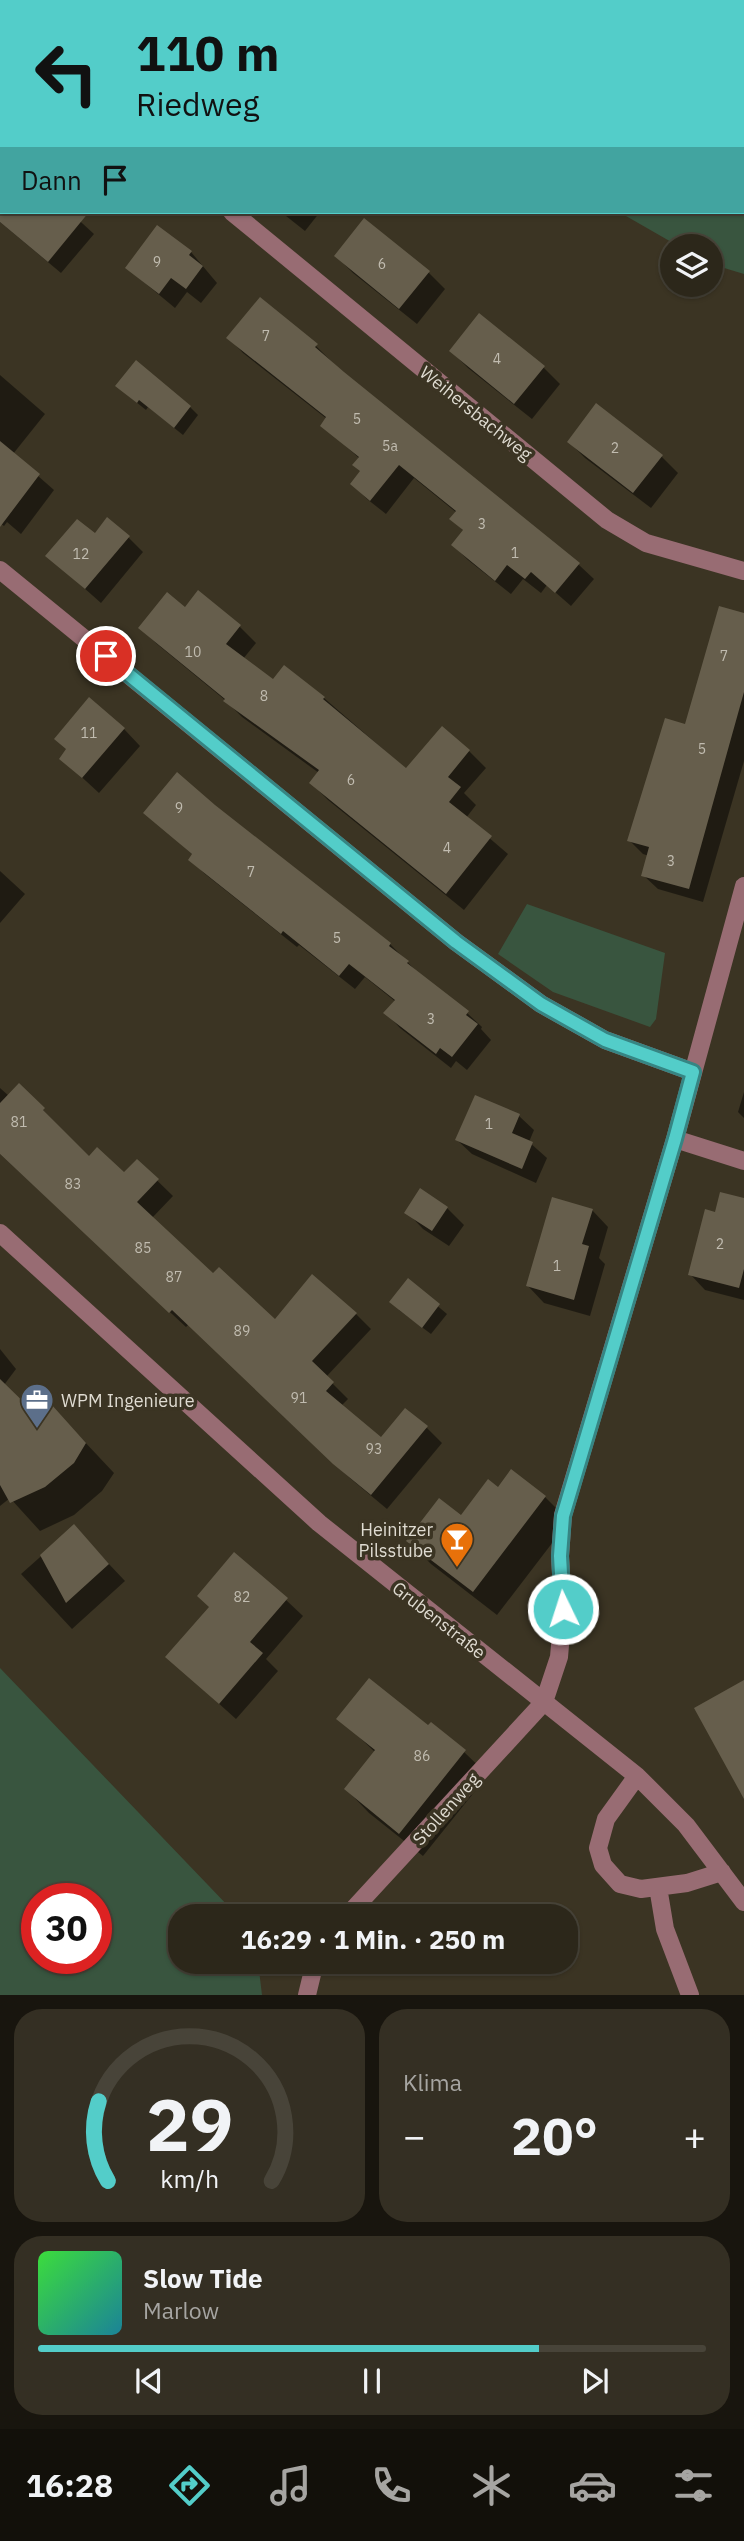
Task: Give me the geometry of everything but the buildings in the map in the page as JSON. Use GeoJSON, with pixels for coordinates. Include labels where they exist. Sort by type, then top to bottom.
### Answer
{"type":"FeatureCollection","features":[{"type":"Feature","properties":{"kind":"street","name":"Weihersbachweg"},"geometry":{"type":"LineString","coordinates":[[234,214],[607,520],[646,543],[744,571]]}},
{"type":"Feature","properties":{"kind":"street"},"geometry":{"type":"LineString","coordinates":[[0,570],[456,942],[541,1004],[605,1040],[693,1072]]}},
{"type":"Feature","properties":{"kind":"street"},"geometry":{"type":"LineString","coordinates":[[544,1702],[559,1657],[563,1609],[560,1556],[563,1516],[675,1139],[744,886]]}},
{"type":"Feature","properties":{"kind":"street"},"geometry":{"type":"LineString","coordinates":[[675,1139],[744,1161]]}},
{"type":"Feature","properties":{"kind":"street","name":"Grubenstraße"},"geometry":{"type":"LineString","coordinates":[[0,1233],[319,1523],[637,1776],[686,1825],[744,1902]]}},
{"type":"Feature","properties":{"kind":"street","name":"Stollenweg"},"geometry":{"type":"LineString","coordinates":[[358,1904],[544,1702]]}},
{"type":"Feature","properties":{"kind":"street"},"geometry":{"type":"LineString","coordinates":[[637,1776],[606,1819],[598,1847],[603,1865],[620,1884],[641,1889],[687,1883],[722,1872]]}},
{"type":"Feature","properties":{"kind":"street"},"geometry":{"type":"LineString","coordinates":[[658,1887],[665,1929],[690,1995]]}},
{"type":"Feature","properties":{"kind":"street"},"geometry":{"type":"LineString","coordinates":[[307,1995],[312,1974]]}},
{"type":"Feature","properties":{"kind":"green space"},"geometry":{"type":"Polygon","coordinates":[[[622,214],[744,214],[744,274],[723,268],[723,234],[660,236],[622,214]]]}},
{"type":"Feature","properties":{"kind":"green space"},"geometry":{"type":"Polygon","coordinates":[[[527,904],[665,953],[656,1019],[650,1027],[553,992],[498,954],[527,904]]]}},
{"type":"Feature","properties":{"kind":"green space"},"geometry":{"type":"Polygon","coordinates":[[[0,1668],[226,1904],[168,1904],[168,1974],[259,1974],[262,1995],[0,1995],[0,1668]]]}},
{"type":"Feature","properties":{"kind":"place","name":"WPM Ingenieure"},"geometry":{"type":"Point","coordinates":[37,1430]}},
{"type":"Feature","properties":{"kind":"place","name":"Heinitzer Pilsstube"},"geometry":{"type":"Point","coordinates":[457,1569]}},
{"type":"Feature","properties":{"kind":"route"},"geometry":{"type":"LineString","coordinates":[[106,656],[456,942],[541,1004],[605,1040],[693,1072],[563,1516],[560,1556],[563,1609]]}}]}
